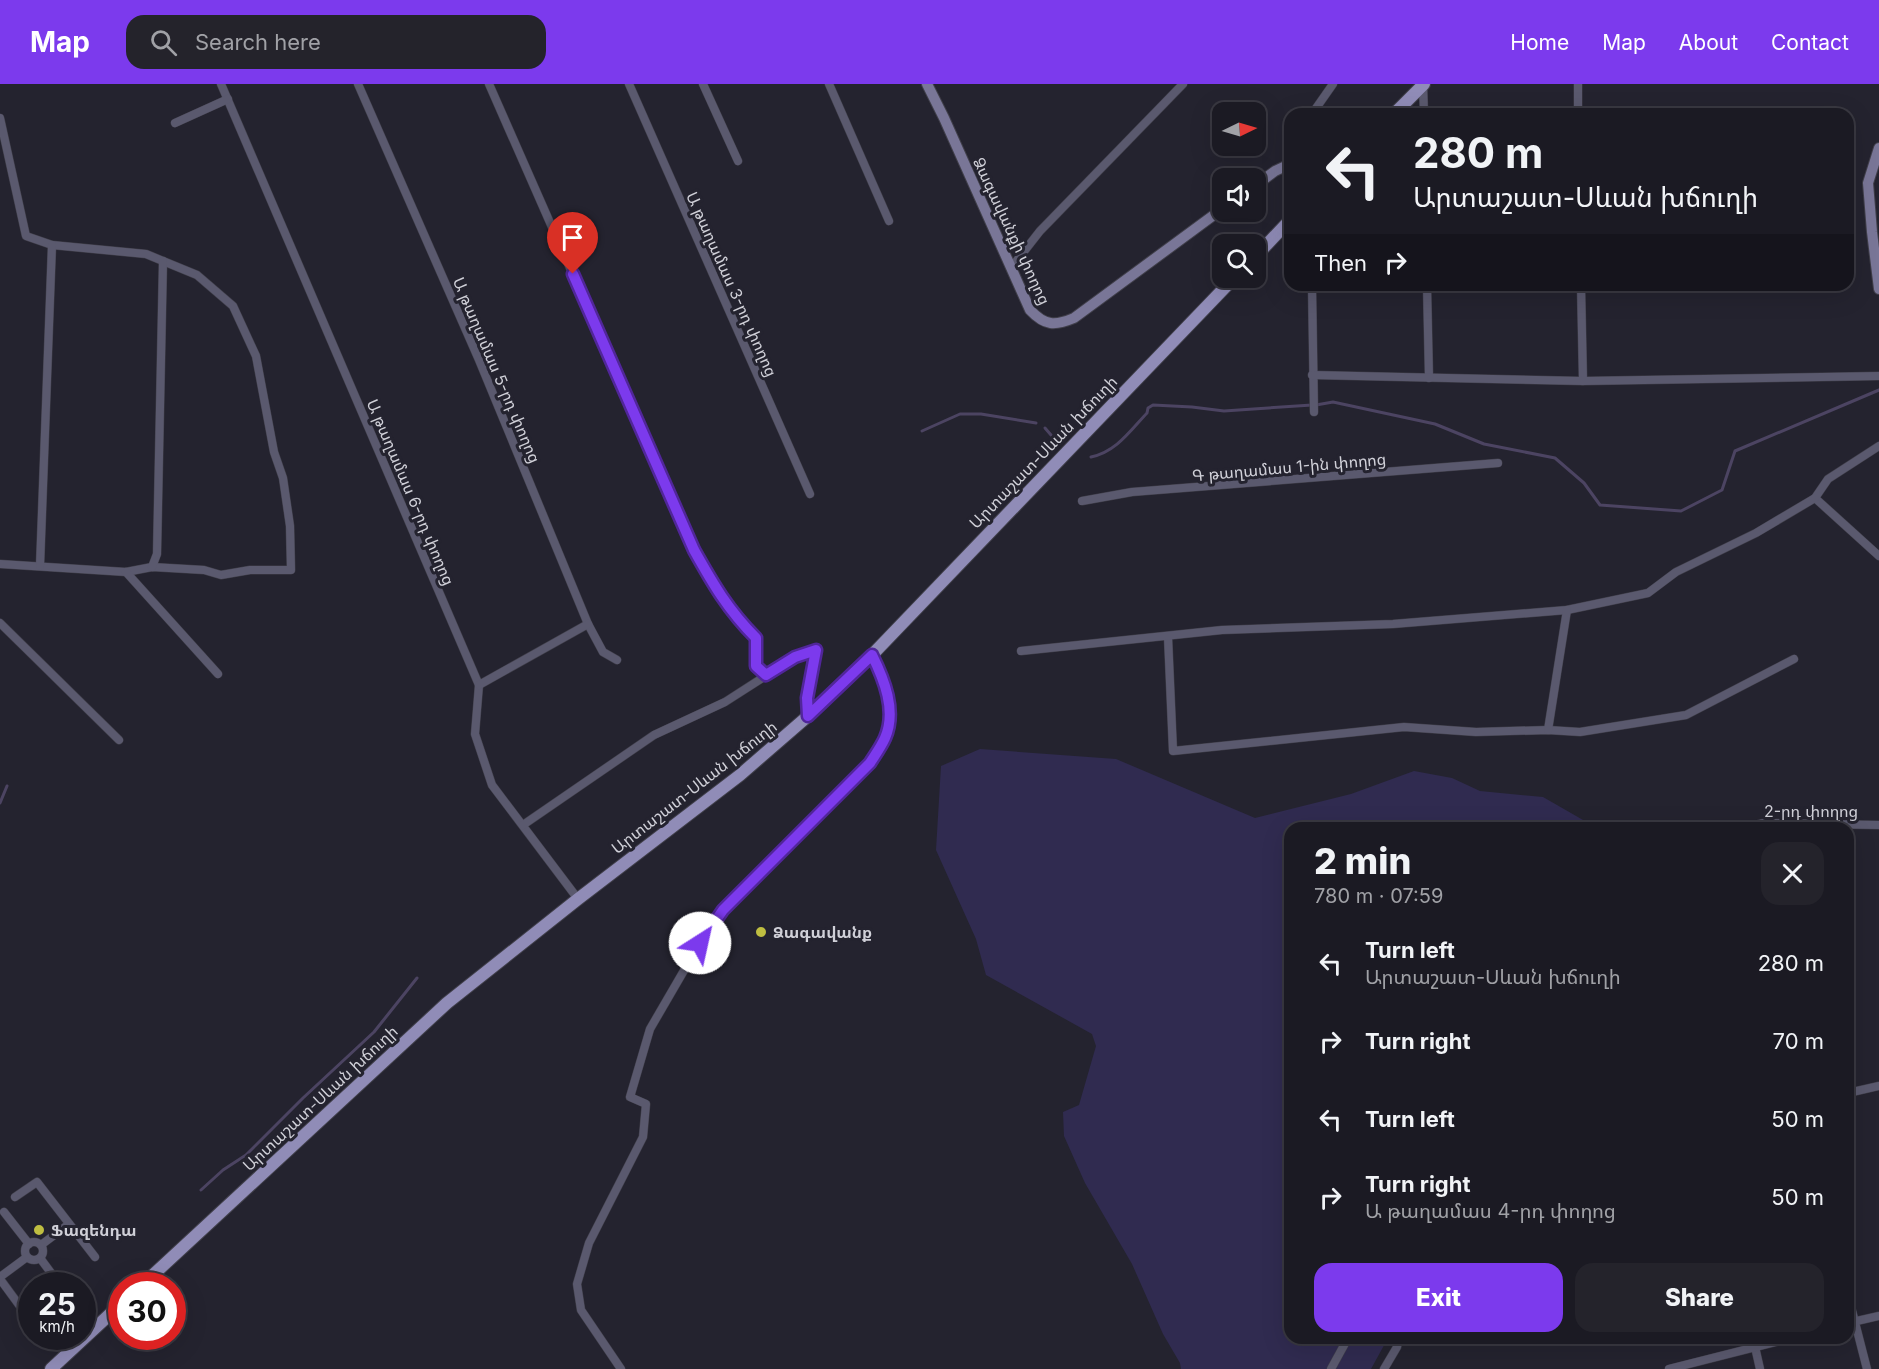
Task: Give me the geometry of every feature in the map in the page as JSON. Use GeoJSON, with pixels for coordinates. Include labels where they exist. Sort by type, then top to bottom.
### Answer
{"type":"FeatureCollection","features":[{"type":"Feature","properties":{"kind":"main road"},"geometry":{"type":"LineString","coordinates":[[1400,108],[1424,84]]}},
{"type":"Feature","properties":{"kind":"main road"},"geometry":{"type":"LineString","coordinates":[[1266,245],[1284,226]]}},
{"type":"Feature","properties":{"kind":"main road","name":"Արտաշատ-Սևան խճուղի"},"geometry":{"type":"LineString","coordinates":[[156,1272],[447,1003],[740,775],[808,716],[872,655],[1224,288]]}},
{"type":"Feature","properties":{"kind":"main road"},"geometry":{"type":"LineString","coordinates":[[51,1369],[108,1317]]}},
{"type":"Feature","properties":{"kind":"street","name":"Ա թաղամաս 6-րդ փողոց"},"geometry":{"type":"LineString","coordinates":[[222,84],[479,685],[475,734],[492,785],[578,899]]}},
{"type":"Feature","properties":{"kind":"street","name":"Ա թաղամաս 5-րդ փողոց"},"geometry":{"type":"LineString","coordinates":[[358,84],[479,360],[588,624],[603,651],[617,660]]}},
{"type":"Feature","properties":{"kind":"street"},"geometry":{"type":"LineString","coordinates":[[489,84],[694,550],[718,594],[735,618],[756,638],[756,666],[766,675]]}},
{"type":"Feature","properties":{"kind":"street","name":"Ա թաղամաս 3-րդ փողոց"},"geometry":{"type":"LineString","coordinates":[[629,84],[810,494]]}},
{"type":"Feature","properties":{"kind":"street"},"geometry":{"type":"LineString","coordinates":[[703,84],[738,161]]}},
{"type":"Feature","properties":{"kind":"street"},"geometry":{"type":"LineString","coordinates":[[829,84],[889,220]]}},
{"type":"Feature","properties":{"kind":"street","name":"Ձագավանքի փողոց"},"geometry":{"type":"LineString","coordinates":[[927,84],[1030,310],[1037,318],[1060,324],[1074,318],[1212,216]]}},
{"type":"Feature","properties":{"kind":"street"},"geometry":{"type":"LineString","coordinates":[[1011,268],[1040,231],[1183,84]]}},
{"type":"Feature","properties":{"kind":"street"},"geometry":{"type":"LineString","coordinates":[[1316,108],[1333,84]]}},
{"type":"Feature","properties":{"kind":"street"},"geometry":{"type":"LineString","coordinates":[[1424,84],[1424,108]]}},
{"type":"Feature","properties":{"kind":"street"},"geometry":{"type":"LineString","coordinates":[[1578,84],[1578,108]]}},
{"type":"Feature","properties":{"kind":"street"},"geometry":{"type":"LineString","coordinates":[[175,123],[228,99]]}},
{"type":"Feature","properties":{"kind":"street"},"geometry":{"type":"LineString","coordinates":[[0,118],[26,236],[52,245],[146,254],[197,275],[233,306],[256,356],[274,452],[283,478],[291,526],[291,570],[250,570],[221,575],[204,570],[152,567],[126,572],[0,564]]}},
{"type":"Feature","properties":{"kind":"street"},"geometry":{"type":"LineString","coordinates":[[1879,148],[1868,183],[1879,289]]}},
{"type":"Feature","properties":{"kind":"street"},"geometry":{"type":"LineString","coordinates":[[1266,179],[1284,168]]}},
{"type":"Feature","properties":{"kind":"street"},"geometry":{"type":"LineString","coordinates":[[40,566],[52,245]]}},
{"type":"Feature","properties":{"kind":"street"},"geometry":{"type":"LineString","coordinates":[[152,567],[157,554],[163,261]]}},
{"type":"Feature","properties":{"kind":"street"},"geometry":{"type":"LineString","coordinates":[[1312,291],[1314,412]]}},
{"type":"Feature","properties":{"kind":"street"},"geometry":{"type":"LineString","coordinates":[[1427,291],[1429,378]]}},
{"type":"Feature","properties":{"kind":"street"},"geometry":{"type":"LineString","coordinates":[[1581,291],[1583,381]]}},
{"type":"Feature","properties":{"kind":"street"},"geometry":{"type":"LineString","coordinates":[[1312,375],[1583,381],[1879,376]]}},
{"type":"Feature","properties":{"kind":"street"},"geometry":{"type":"LineString","coordinates":[[1021,651],[1222,630],[1393,624],[1567,610],[1648,593],[1676,572],[1756,533],[1815,498],[1828,479],[1879,446]]}},
{"type":"Feature","properties":{"kind":"street","name":"Գ թաղամաս 1-ին փողոց"},"geometry":{"type":"LineString","coordinates":[[1082,501],[1132,492],[1498,463]]}},
{"type":"Feature","properties":{"kind":"street"},"geometry":{"type":"LineString","coordinates":[[1815,498],[1879,556]]}},
{"type":"Feature","properties":{"kind":"street"},"geometry":{"type":"LineString","coordinates":[[126,572],[218,674]]}},
{"type":"Feature","properties":{"kind":"street"},"geometry":{"type":"LineString","coordinates":[[1548,730],[1567,610]]}},
{"type":"Feature","properties":{"kind":"street"},"geometry":{"type":"LineString","coordinates":[[0,623],[119,740]]}},
{"type":"Feature","properties":{"kind":"street"},"geometry":{"type":"LineString","coordinates":[[479,685],[588,624]]}},
{"type":"Feature","properties":{"kind":"street"},"geometry":{"type":"LineString","coordinates":[[1168,637],[1173,751],[1404,727],[1476,732],[1548,730],[1580,732],[1686,715],[1794,659]]}},
{"type":"Feature","properties":{"kind":"street"},"geometry":{"type":"LineString","coordinates":[[523,825],[654,735],[725,702],[795,657],[816,650],[807,698],[808,716]]}},
{"type":"Feature","properties":{"kind":"street"},"geometry":{"type":"LineString","coordinates":[[621,1369],[581,1310],[577,1284],[589,1243],[643,1137],[646,1104],[630,1097],[650,1029],[700,943],[723,910],[870,763],[885,739],[890,713],[883,677],[872,655]]}},
{"type":"Feature","properties":{"kind":"street","name":"2-րդ փողոց"},"geometry":{"type":"LineString","coordinates":[[1854,825],[1879,825]]}},
{"type":"Feature","properties":{"kind":"street"},"geometry":{"type":"LineString","coordinates":[[1854,1092],[1879,1086]]}},
{"type":"Feature","properties":{"kind":"street"},"geometry":{"type":"LineString","coordinates":[[15,1197],[37,1182],[95,1257]]}},
{"type":"Feature","properties":{"kind":"street"},"geometry":{"type":"LineString","coordinates":[[4,1212],[29,1244]]}},
{"type":"Feature","properties":{"kind":"street"},"geometry":{"type":"LineString","coordinates":[[42,1245],[69,1224]]}},
{"type":"Feature","properties":{"kind":"street"},"geometry":{"type":"LineString","coordinates":[[27,1257],[25,1250],[29,1244],[34,1242],[42,1245]]}},
{"type":"Feature","properties":{"kind":"street"},"geometry":{"type":"LineString","coordinates":[[27,1257],[35,1260],[40,1258],[43,1252],[42,1245]]}},
{"type":"Feature","properties":{"kind":"street"},"geometry":{"type":"LineString","coordinates":[[18,1303],[0,1278],[27,1257]]}},
{"type":"Feature","properties":{"kind":"street"},"geometry":{"type":"LineString","coordinates":[[40,1258],[50,1272]]}},
{"type":"Feature","properties":{"kind":"street"},"geometry":{"type":"LineString","coordinates":[[1854,1322],[1879,1316]]}},
{"type":"Feature","properties":{"kind":"street"},"geometry":{"type":"LineString","coordinates":[[1854,1332],[1867,1369]]}},
{"type":"Feature","properties":{"kind":"street"},"geometry":{"type":"LineString","coordinates":[[1331,1369],[1345,1344]]}},
{"type":"Feature","properties":{"kind":"street"},"geometry":{"type":"LineString","coordinates":[[1384,1369],[1397,1344]]}},
{"type":"Feature","properties":{"kind":"street"},"geometry":{"type":"LineString","coordinates":[[1754,1344],[1760,1369]]}},
{"type":"Feature","properties":{"kind":"street"},"geometry":{"type":"LineString","coordinates":[[1669,1369],[1767,1344]]}},
{"type":"Feature","properties":{"kind":"shaded area"},"geometry":{"type":"Polygon","coordinates":[[[980,749],[1116,759],[1255,818],[1351,794],[1414,771],[1452,778],[1480,791],[1543,797],[1587,822],[1284,822],[1284,1344],[1385,1344],[1371,1369],[1181,1369],[1132,1264],[1085,1183],[1064,1136],[1063,1112],[1079,1105],[1096,1046],[1092,1034],[986,975],[976,939],[936,850],[941,766],[980,749]]]}},
{"type":"Feature","properties":{"kind":"waterway"},"geometry":{"type":"LineString","coordinates":[[1316,405],[1333,402],[1435,424],[1484,444],[1555,458],[1584,483],[1600,505],[1681,511],[1722,490],[1735,451],[1879,390]]}},
{"type":"Feature","properties":{"kind":"waterway"},"geometry":{"type":"LineString","coordinates":[[1091,457],[1115,446],[1153,405],[1224,411],[1312,405]]}},
{"type":"Feature","properties":{"kind":"waterway"},"geometry":{"type":"LineString","coordinates":[[922,431],[960,414],[981,414],[1036,423]]}},
{"type":"Feature","properties":{"kind":"waterway"},"geometry":{"type":"LineString","coordinates":[[1045,428],[1051,435]]}},
{"type":"Feature","properties":{"kind":"waterway"},"geometry":{"type":"LineString","coordinates":[[0,803],[7,786]]}},
{"type":"Feature","properties":{"kind":"waterway"},"geometry":{"type":"LineString","coordinates":[[201,1190],[223,1170],[246,1155],[374,1032],[417,978]]}},
{"type":"Feature","properties":{"kind":"place","name":"Ձագավանք"},"geometry":{"type":"Point","coordinates":[761,932]}},
{"type":"Feature","properties":{"kind":"place","name":"Ֆազենդա"},"geometry":{"type":"Point","coordinates":[39,1230]}},
{"type":"Feature","properties":{"kind":"route"},"geometry":{"type":"LineString","coordinates":[[573,274],[694,550],[718,594],[735,618],[756,638],[756,666],[766,675],[795,657],[816,650],[807,698],[808,716],[872,655],[883,677],[890,713],[885,739],[870,763],[723,910],[700,943]]}}]}
